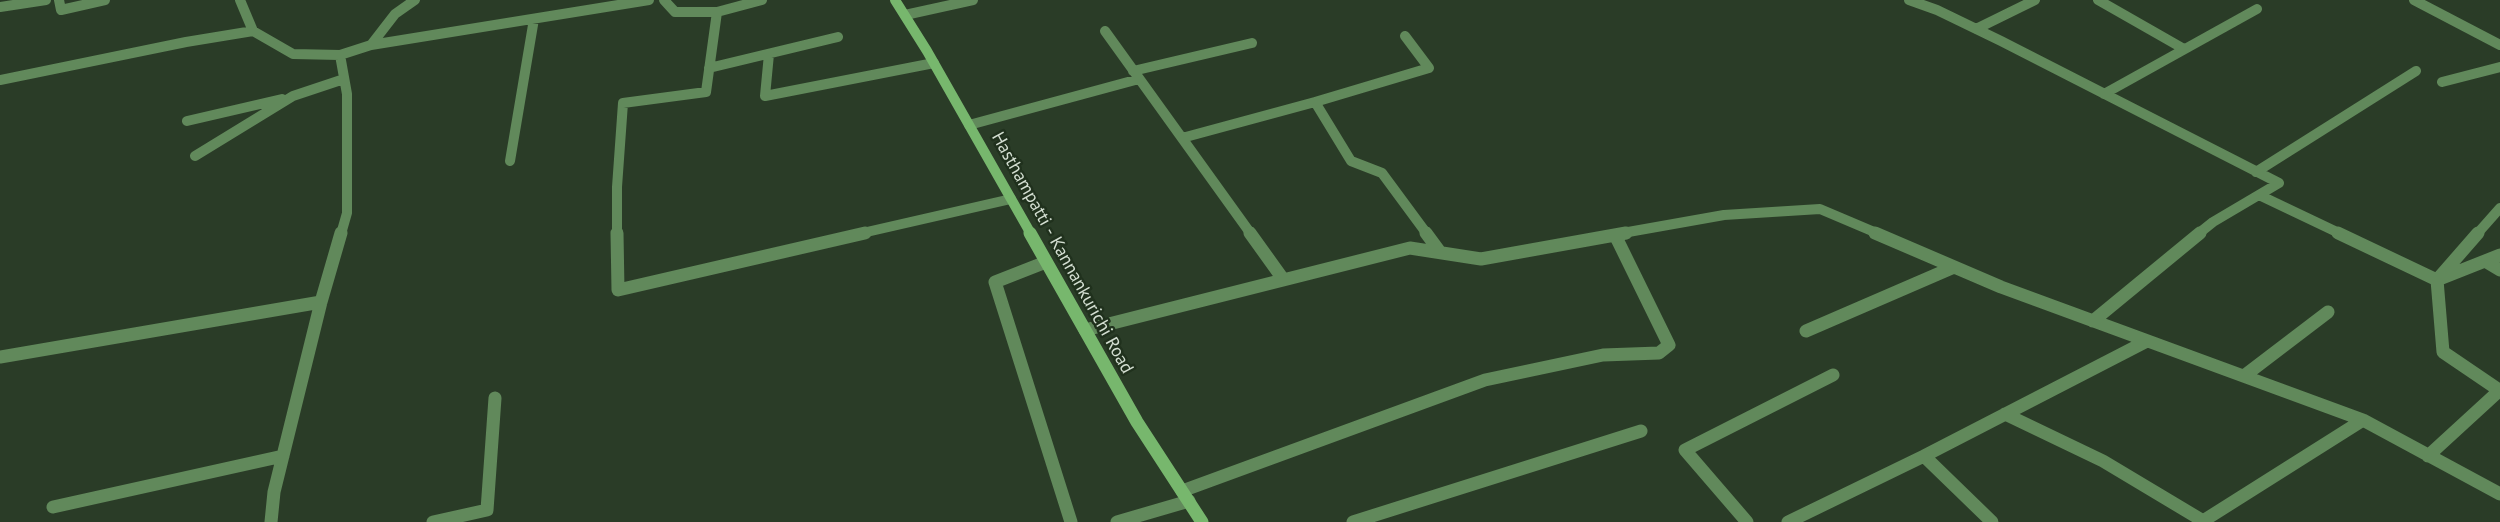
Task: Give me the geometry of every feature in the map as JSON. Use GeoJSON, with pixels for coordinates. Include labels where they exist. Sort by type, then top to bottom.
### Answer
{"type":"FeatureCollection","features":[{"type":"Feature","properties":{"kind":"main road","name":"Hasthampatti - Kannankurichi Road"},"geometry":{"type":"LineString","coordinates":[[895,0],[934,63],[1137,422],[1202,522]]}},
{"type":"Feature","properties":{"kind":"street"},"geometry":{"type":"LineString","coordinates":[[0,7],[46,0]]}},
{"type":"Feature","properties":{"kind":"street"},"geometry":{"type":"LineString","coordinates":[[59,0],[61,10],[105,0]]}},
{"type":"Feature","properties":{"kind":"street"},"geometry":{"type":"LineString","coordinates":[[240,0],[253,31],[293,54],[340,55],[371,45],[649,0]]}},
{"type":"Feature","properties":{"kind":"street"},"geometry":{"type":"LineString","coordinates":[[371,45],[395,14],[415,0]]}},
{"type":"Feature","properties":{"kind":"street"},"geometry":{"type":"LineString","coordinates":[[580,11],[582,0]]}},
{"type":"Feature","properties":{"kind":"street"},"geometry":{"type":"LineString","coordinates":[[663,0],[675,12],[717,12],[762,0]]}},
{"type":"Feature","properties":{"kind":"street"},"geometry":{"type":"LineString","coordinates":[[905,15],[973,0]]}},
{"type":"Feature","properties":{"kind":"street"},"geometry":{"type":"LineString","coordinates":[[1909,0],[1976,29],[2279,183],[2213,222],[2093,321]]}},
{"type":"Feature","properties":{"kind":"street"},"geometry":{"type":"LineString","coordinates":[[1976,29],[2034,0]]}},
{"type":"Feature","properties":{"kind":"street"},"geometry":{"type":"LineString","coordinates":[[2098,0],[2184,49]]}},
{"type":"Feature","properties":{"kind":"street"},"geometry":{"type":"LineString","coordinates":[[2414,0],[2500,45]]}},
{"type":"Feature","properties":{"kind":"street"},"geometry":{"type":"LineString","coordinates":[[2104,94],[2257,9]]}},
{"type":"Feature","properties":{"kind":"street"},"geometry":{"type":"LineString","coordinates":[[717,12],[706,92],[623,103],[617,187],[618,290],[1011,199]]}},
{"type":"Feature","properties":{"kind":"street"},"geometry":{"type":"LineString","coordinates":[[510,161],[534,19]]}},
{"type":"Feature","properties":{"kind":"street"},"geometry":{"type":"LineString","coordinates":[[0,80],[186,42],[253,31]]}},
{"type":"Feature","properties":{"kind":"street"},"geometry":{"type":"LineString","coordinates":[[1105,31],[1283,279]]}},
{"type":"Feature","properties":{"kind":"street"},"geometry":{"type":"LineString","coordinates":[[1182,138],[1429,68],[1405,36]]}},
{"type":"Feature","properties":{"kind":"street"},"geometry":{"type":"LineString","coordinates":[[709,69],[838,37]]}},
{"type":"Feature","properties":{"kind":"street"},"geometry":{"type":"LineString","coordinates":[[969,125],[1252,43]]}},
{"type":"Feature","properties":{"kind":"street"},"geometry":{"type":"LineString","coordinates":[[769,54],[765,96],[934,63]]}},
{"type":"Feature","properties":{"kind":"street"},"geometry":{"type":"LineString","coordinates":[[271,522],[274,492],[321,302],[347,213],[347,94],[340,55]]}},
{"type":"Feature","properties":{"kind":"street"},"geometry":{"type":"LineString","coordinates":[[2442,82],[2500,67]]}},
{"type":"Feature","properties":{"kind":"street"},"geometry":{"type":"LineString","coordinates":[[2256,172],[2416,71]]}},
{"type":"Feature","properties":{"kind":"street"},"geometry":{"type":"LineString","coordinates":[[187,121],[293,96],[344,79]]}},
{"type":"Feature","properties":{"kind":"street"},"geometry":{"type":"LineString","coordinates":[[195,156],[293,96]]}},
{"type":"Feature","properties":{"kind":"street"},"geometry":{"type":"LineString","coordinates":[[1315,102],[1351,161],[1382,172],[1440,252]]}},
{"type":"Feature","properties":{"kind":"street"},"geometry":{"type":"LineString","coordinates":[[2259,195],[2437,280],[2500,255]]}},
{"type":"Feature","properties":{"kind":"street"},"geometry":{"type":"LineString","coordinates":[[2428,456],[2499,390],[2443,352],[2437,280],[2500,208]]}},
{"type":"Feature","properties":{"kind":"street"},"geometry":{"type":"LineString","coordinates":[[1085,330],[1410,248],[1481,259],[1724,215],[1820,209],[2001,287],[2363,420],[2500,494]]}},
{"type":"Feature","properties":{"kind":"street"},"geometry":{"type":"LineString","coordinates":[[1117,522],[1485,380],[1603,355],[1659,353],[1669,345],[1615,235]]}},
{"type":"Feature","properties":{"kind":"street"},"geometry":{"type":"LineString","coordinates":[[2485,261],[2500,270]]}},
{"type":"Feature","properties":{"kind":"street"},"geometry":{"type":"LineString","coordinates":[[1046,262],[995,282],[1071,522]]}},
{"type":"Feature","properties":{"kind":"street"},"geometry":{"type":"LineString","coordinates":[[1806,331],[1954,267]]}},
{"type":"Feature","properties":{"kind":"street"},"geometry":{"type":"LineString","coordinates":[[0,357],[321,302]]}},
{"type":"Feature","properties":{"kind":"street"},"geometry":{"type":"LineString","coordinates":[[2244,376],[2328,312]]}},
{"type":"Feature","properties":{"kind":"street"},"geometry":{"type":"LineString","coordinates":[[1794,521],[2147,341]]}},
{"type":"Feature","properties":{"kind":"street"},"geometry":{"type":"LineString","coordinates":[[1747,522],[1685,450],[1833,375]]}},
{"type":"Feature","properties":{"kind":"street"},"geometry":{"type":"LineString","coordinates":[[433,522],[487,510],[495,398]]}},
{"type":"Feature","properties":{"kind":"street"},"geometry":{"type":"LineString","coordinates":[[2005,414],[2103,461],[2204,521],[2363,420]]}},
{"type":"Feature","properties":{"kind":"street"},"geometry":{"type":"LineString","coordinates":[[1353,522],[1641,430]]}},
{"type":"Feature","properties":{"kind":"street"},"geometry":{"type":"LineString","coordinates":[[53,507],[283,456]]}},
{"type":"Feature","properties":{"kind":"street"},"geometry":{"type":"LineString","coordinates":[[1924,456],[1992,522]]}}]}
